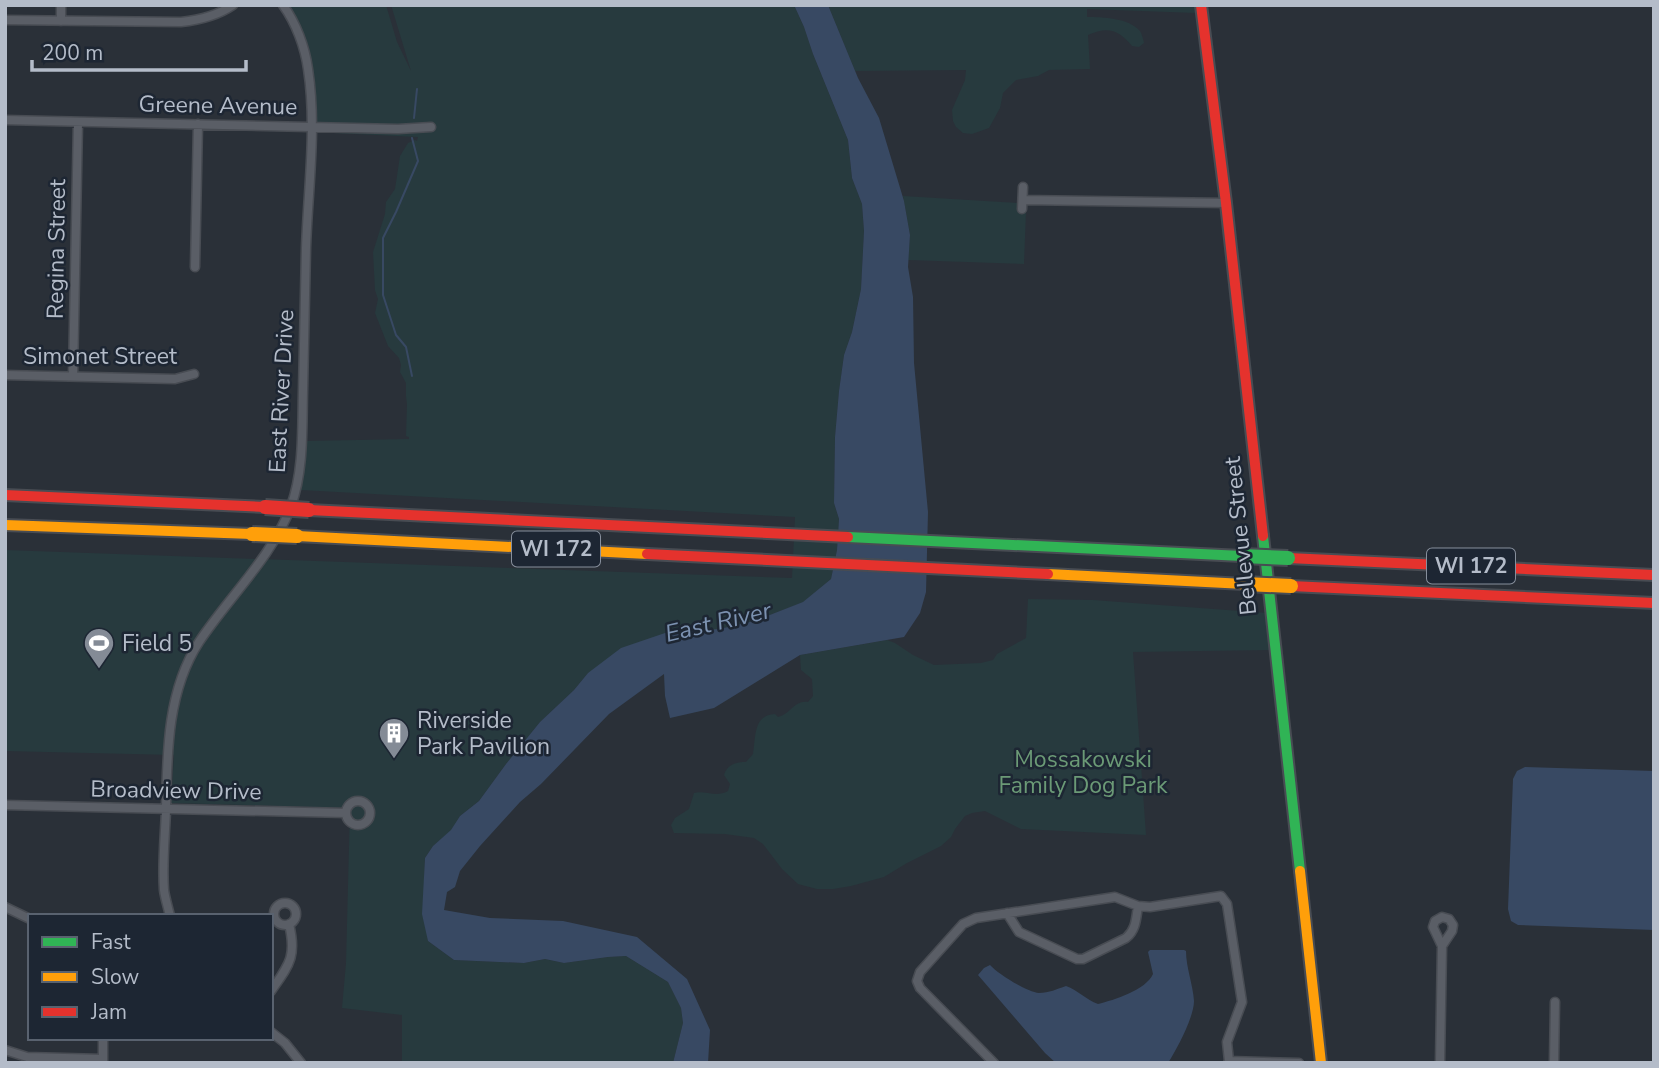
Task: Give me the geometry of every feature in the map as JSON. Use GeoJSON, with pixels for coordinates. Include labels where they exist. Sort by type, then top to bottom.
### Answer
{"type":"FeatureCollection","features":[{"type":"Feature","properties":{"kind":"main road","name":"Bellevue Street"},"geometry":{"type":"LineString","coordinates":[[1201,5],[1226,203],[1321,1063]]}},
{"type":"Feature","properties":{"kind":"main road","name":"WI 172"},"geometry":{"type":"LineString","coordinates":[[5,495],[1654,575]]}},
{"type":"Feature","properties":{"kind":"main road","name":"WI 172"},"geometry":{"type":"LineString","coordinates":[[5,525],[297,536],[1654,603]]}},
{"type":"Feature","properties":{"kind":"street"},"geometry":{"type":"LineString","coordinates":[[61,5],[61,21]]}},
{"type":"Feature","properties":{"kind":"street"},"geometry":{"type":"LineString","coordinates":[[5,20],[181,22],[206,18],[233,5]]}},
{"type":"Feature","properties":{"kind":"street","name":"East River Drive"},"geometry":{"type":"LineString","coordinates":[[170,914],[164,890],[166,808],[175,699],[189,659],[202,638],[264,556],[283,525],[292,505],[302,440],[312,126],[308,67],[300,37],[283,5]]}},
{"type":"Feature","properties":{"kind":"street","name":"Greene Avenue"},"geometry":{"type":"LineString","coordinates":[[5,120],[398,129],[430,127]]}},
{"type":"Feature","properties":{"kind":"street","name":"Regina Street"},"geometry":{"type":"LineString","coordinates":[[73,376],[78,122]]}},
{"type":"Feature","properties":{"kind":"street"},"geometry":{"type":"LineString","coordinates":[[195,267],[198,124]]}},
{"type":"Feature","properties":{"kind":"street"},"geometry":{"type":"LineString","coordinates":[[1023,187],[1022,204],[1226,203]]}},
{"type":"Feature","properties":{"kind":"street","name":"Simonet Street"},"geometry":{"type":"LineString","coordinates":[[5,375],[175,379],[194,373]]}},
{"type":"Feature","properties":{"kind":"street","name":"Broadview Drive"},"geometry":{"type":"LineString","coordinates":[[5,806],[346,813]]}},
{"type":"Feature","properties":{"kind":"street"},"geometry":{"type":"LineString","coordinates":[[994,1063],[920,988],[917,981],[920,972],[963,924],[976,918],[1115,897],[1138,906],[1150,907],[1221,896],[1227,904],[1242,1002],[1227,1042],[1230,1062],[1299,1063]]}},
{"type":"Feature","properties":{"kind":"street"},"geometry":{"type":"LineString","coordinates":[[1007,913],[1019,932],[1070,957],[1083,959],[1131,934],[1135,928],[1138,906]]}},
{"type":"Feature","properties":{"kind":"street"},"geometry":{"type":"LineString","coordinates":[[5,908],[28,918]]}},
{"type":"Feature","properties":{"kind":"street"},"geometry":{"type":"LineString","coordinates":[[273,988],[292,955],[289,924]]}},
{"type":"Feature","properties":{"kind":"street"},"geometry":{"type":"LineString","coordinates":[[1440,1063],[1443,946]]}},
{"type":"Feature","properties":{"kind":"street"},"geometry":{"type":"LineString","coordinates":[[1554,1063],[1555,1002]]}},
{"type":"Feature","properties":{"kind":"street"},"geometry":{"type":"LineString","coordinates":[[273,1034],[285,1043],[301,1063]]}},
{"type":"Feature","properties":{"kind":"street"},"geometry":{"type":"LineString","coordinates":[[5,1050],[27,1057],[103,1061],[103,1040]]}},
{"type":"Feature","properties":{"kind":"green space"},"geometry":{"type":"Polygon","coordinates":[[[283,5],[386,5],[397,42],[411,71],[391,5],[794,5],[848,140],[852,178],[862,204],[864,231],[861,289],[844,355],[839,391],[834,503],[839,519],[837,550],[831,579],[804,602],[754,621],[719,629],[588,673],[540,722],[479,801],[460,816],[451,831],[433,846],[425,858],[428,941],[454,960],[524,963],[545,959],[564,963],[626,956],[668,982],[681,1008],[683,1023],[673,1063],[402,1063],[402,1015],[342,1008],[346,963],[350,808],[171,803],[174,755],[5,751],[5,550],[792,578],[795,517],[301,490],[306,441],[409,439],[406,436],[406,383],[400,372],[399,358],[388,346],[375,313],[378,299],[373,252],[386,202],[395,189],[400,156],[408,143],[417,141],[418,137],[312,132],[308,67],[283,5]]]}},
{"type":"Feature","properties":{"kind":"green space"},"geometry":{"type":"Polygon","coordinates":[[[828,5],[1195,5],[1196,13],[1087,9],[1087,17],[1129,23],[1141,32],[1144,43],[1139,47],[1132,46],[1118,33],[1107,30],[1088,35],[1090,69],[1049,70],[1038,76],[1016,80],[1003,93],[1000,108],[989,128],[972,134],[963,133],[953,121],[952,110],[965,80],[966,70],[855,71],[828,5]]]}},
{"type":"Feature","properties":{"kind":"green space"},"geometry":{"type":"Polygon","coordinates":[[[903,196],[1019,203],[1019,210],[1026,211],[1024,264],[908,260],[910,235],[903,196]]]}},
{"type":"Feature","properties":{"kind":"green space","name":"Mossakowski Family Dog Park"},"geometry":{"type":"Polygon","coordinates":[[[1028,599],[1093,600],[1267,613],[1271,650],[1133,652],[1146,835],[1021,829],[985,811],[972,813],[965,816],[951,837],[941,846],[884,877],[851,886],[817,889],[798,884],[782,869],[763,844],[754,838],[725,834],[674,833],[671,825],[675,818],[689,809],[694,793],[719,794],[728,791],[730,784],[725,772],[732,765],[746,762],[753,754],[757,728],[763,718],[775,714],[778,717],[799,703],[808,702],[813,696],[812,679],[801,670],[800,655],[887,640],[934,665],[981,663],[993,660],[997,654],[1026,638],[1028,599]]]}},
{"type":"Feature","properties":{"kind":"water"},"geometry":{"type":"Polygon","coordinates":[[[794,5],[828,5],[858,78],[879,118],[904,201],[910,235],[908,267],[913,297],[914,363],[928,512],[926,592],[920,613],[904,637],[800,655],[714,708],[670,718],[664,674],[609,714],[520,802],[460,871],[455,887],[447,892],[444,910],[490,918],[563,921],[637,937],[687,979],[710,1030],[708,1063],[673,1063],[683,1023],[681,1008],[668,982],[626,956],[564,963],[545,959],[524,963],[454,960],[428,941],[422,914],[425,858],[460,816],[479,801],[540,722],[588,673],[621,648],[665,633],[719,629],[754,621],[803,602],[831,579],[837,550],[839,519],[834,503],[839,391],[844,355],[861,289],[864,231],[862,204],[852,178],[848,140],[794,5]]]}},
{"type":"Feature","properties":{"kind":"water"},"geometry":{"type":"Polygon","coordinates":[[[1525,767],[1654,771],[1654,930],[1518,925],[1511,921],[1508,909],[1513,779],[1517,771],[1525,767]]]}},
{"type":"Feature","properties":{"kind":"water"},"geometry":{"type":"Polygon","coordinates":[[[1186,951],[1194,1001],[1188,1024],[1168,1063],[1056,1063],[978,975],[990,965],[1013,982],[1034,992],[1046,992],[1066,986],[1098,1004],[1129,993],[1149,980],[1153,974],[1148,952],[1186,951]]]}},
{"type":"Feature","properties":{"kind":"waterway"},"geometry":{"type":"LineString","coordinates":[[414,118],[417,89]]}},
{"type":"Feature","properties":{"kind":"waterway"},"geometry":{"type":"LineString","coordinates":[[412,138],[418,161],[383,238],[383,295],[396,335],[406,347],[412,376]]}},
{"type":"Feature","properties":{"kind":"traffic: fast"},"geometry":{"type":"LineString","coordinates":[[1263,536],[1300,871]]}},
{"type":"Feature","properties":{"kind":"traffic: fast"},"geometry":{"type":"LineString","coordinates":[[848,537],[1242,556]]}},
{"type":"Feature","properties":{"kind":"traffic: fast"},"geometry":{"type":"LineString","coordinates":[[1242,556],[1288,558]]}},
{"type":"Feature","properties":{"kind":"traffic: slow"},"geometry":{"type":"LineString","coordinates":[[5,525],[252,534]]}},
{"type":"Feature","properties":{"kind":"traffic: slow"},"geometry":{"type":"LineString","coordinates":[[252,534],[297,536]]}},
{"type":"Feature","properties":{"kind":"traffic: slow"},"geometry":{"type":"LineString","coordinates":[[297,536],[647,554]]}},
{"type":"Feature","properties":{"kind":"traffic: slow"},"geometry":{"type":"LineString","coordinates":[[1048,574],[1245,584]]}},
{"type":"Feature","properties":{"kind":"traffic: slow"},"geometry":{"type":"LineString","coordinates":[[1245,584],[1291,586]]}},
{"type":"Feature","properties":{"kind":"traffic: slow"},"geometry":{"type":"LineString","coordinates":[[1300,871],[1321,1063]]}},
{"type":"Feature","properties":{"kind":"traffic: jam"},"geometry":{"type":"LineString","coordinates":[[1201,5],[1263,536]]}},
{"type":"Feature","properties":{"kind":"traffic: jam"},"geometry":{"type":"LineString","coordinates":[[5,495],[265,507]]}},
{"type":"Feature","properties":{"kind":"traffic: jam"},"geometry":{"type":"LineString","coordinates":[[265,507],[309,510]]}},
{"type":"Feature","properties":{"kind":"traffic: jam"},"geometry":{"type":"LineString","coordinates":[[309,510],[848,537]]}},
{"type":"Feature","properties":{"kind":"traffic: jam"},"geometry":{"type":"LineString","coordinates":[[647,554],[1048,574]]}},
{"type":"Feature","properties":{"kind":"traffic: jam"},"geometry":{"type":"LineString","coordinates":[[1288,558],[1654,575]]}},
{"type":"Feature","properties":{"kind":"traffic: jam"},"geometry":{"type":"LineString","coordinates":[[1291,586],[1654,603]]}},
{"type":"Feature","properties":{"kind":"place","name":"Field 5"},"geometry":{"type":"Point","coordinates":[99,670]}},
{"type":"Feature","properties":{"kind":"place","name":"Riverside Park Pavilion"},"geometry":{"type":"Point","coordinates":[394,760]}},
{"type":"Feature","properties":{"kind":"water label","name":"East River"},"geometry":{"type":"Point","coordinates":[718,622]}}]}
